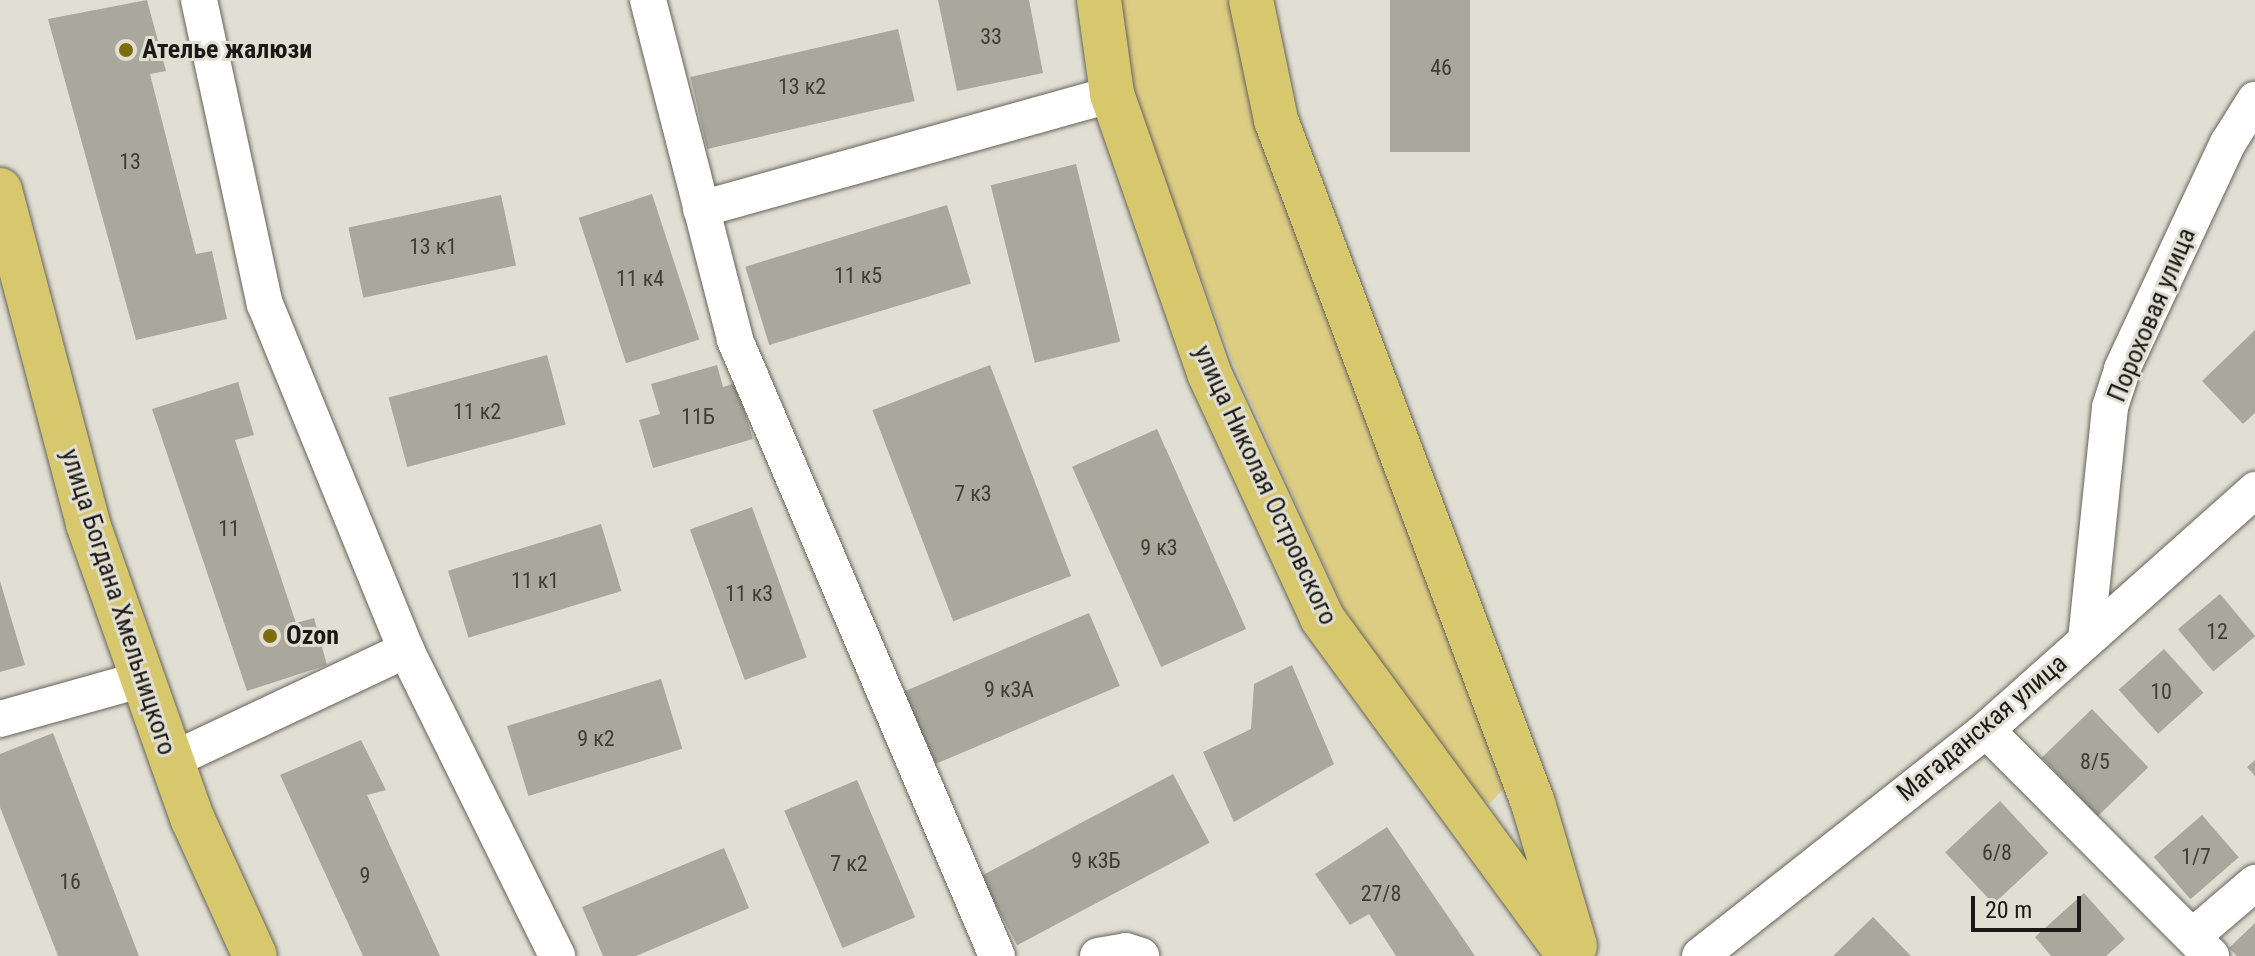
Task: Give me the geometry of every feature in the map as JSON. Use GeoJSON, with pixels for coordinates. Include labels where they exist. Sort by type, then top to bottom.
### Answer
{"type":"FeatureCollection","features":[{"type":"Feature","properties":{"kind":"main road","name":"улица Николая Островского"},"geometry":{"type":"LineString","coordinates":[[1099,0],[1112,94],[1209,373],[1322,618],[1569,956]]}},
{"type":"Feature","properties":{"kind":"main road"},"geometry":{"type":"LineString","coordinates":[[1251,0],[1276,120],[1533,803],[1578,956]]}},
{"type":"Feature","properties":{"kind":"main road","name":"улица Богдана Хмельницкого"},"geometry":{"type":"LineString","coordinates":[[0,190],[88,524],[170,761],[255,956]]}},
{"type":"Feature","properties":{"kind":"street"},"geometry":{"type":"LineString","coordinates":[[199,0],[265,304],[406,650],[557,956]]}},
{"type":"Feature","properties":{"kind":"street"},"geometry":{"type":"LineString","coordinates":[[648,0],[735,340],[997,956]]}},
{"type":"Feature","properties":{"kind":"street"},"geometry":{"type":"LineString","coordinates":[[701,209],[1112,94]]}},
{"type":"Feature","properties":{"kind":"street","name":"Пороховая улица"},"geometry":{"type":"LineString","coordinates":[[2086,640],[2110,407],[2122,369],[2228,143],[2255,100]]}},
{"type":"Feature","properties":{"kind":"street","name":"Магаданская улица"},"geometry":{"type":"LineString","coordinates":[[1700,956],[1986,730],[2255,490]]}},
{"type":"Feature","properties":{"kind":"street"},"geometry":{"type":"LineString","coordinates":[[170,761],[406,650]]}},
{"type":"Feature","properties":{"kind":"street"},"geometry":{"type":"LineString","coordinates":[[0,719],[140,680]]}},
{"type":"Feature","properties":{"kind":"street"},"geometry":{"type":"LineString","coordinates":[[1986,730],[2202,946],[2255,883]]}},
{"type":"Feature","properties":{"kind":"street"},"geometry":{"type":"LineString","coordinates":[[1098,956],[1126,951],[1141,956]]}},
{"type":"Feature","properties":{"kind":"shaded area"},"geometry":{"type":"Polygon","coordinates":[[[1121,0],[1228,0],[1273,173],[1504,788],[1490,803],[1465,794],[1344,609],[1233,362],[1173,202],[1133,86],[1121,0]]]}},
{"type":"Feature","properties":{"kind":"building"},"geometry":{"type":"Polygon","coordinates":[[[147,0],[166,71],[150,74],[196,254],[212,251],[227,319],[136,340],[48,19],[147,0]]]}},
{"type":"Feature","properties":{"kind":"building"},"geometry":{"type":"Polygon","coordinates":[[[938,0],[1029,0],[1043,73],[957,91],[938,0]]]}},
{"type":"Feature","properties":{"kind":"building"},"geometry":{"type":"Polygon","coordinates":[[[1390,0],[1470,0],[1470,152],[1390,152],[1390,0]]]}},
{"type":"Feature","properties":{"kind":"building"},"geometry":{"type":"Polygon","coordinates":[[[898,29],[915,101],[707,149],[690,77],[898,29]]]}},
{"type":"Feature","properties":{"kind":"building"},"geometry":{"type":"Polygon","coordinates":[[[1076,164],[1120,342],[1035,363],[991,185],[1076,164]]]}},
{"type":"Feature","properties":{"kind":"building"},"geometry":{"type":"Polygon","coordinates":[[[652,194],[699,340],[626,363],[579,218],[652,194]]]}},
{"type":"Feature","properties":{"kind":"building"},"geometry":{"type":"Polygon","coordinates":[[[501,195],[516,265],[363,298],[348,227],[501,195]]]}},
{"type":"Feature","properties":{"kind":"building"},"geometry":{"type":"Polygon","coordinates":[[[947,205],[971,283],[769,345],[745,267],[947,205]]]}},
{"type":"Feature","properties":{"kind":"building"},"geometry":{"type":"Polygon","coordinates":[[[2255,330],[2255,413],[2243,424],[2202,381],[2255,330]]]}},
{"type":"Feature","properties":{"kind":"building"},"geometry":{"type":"Polygon","coordinates":[[[547,355],[566,425],[407,467],[389,397],[547,355]]]}},
{"type":"Feature","properties":{"kind":"building"},"geometry":{"type":"Polygon","coordinates":[[[717,365],[723,387],[736,383],[753,439],[653,468],[639,420],[660,414],[651,384],[717,365]]]}},
{"type":"Feature","properties":{"kind":"building"},"geometry":{"type":"Polygon","coordinates":[[[990,365],[1071,576],[953,621],[872,410],[990,365]]]}},
{"type":"Feature","properties":{"kind":"building"},"geometry":{"type":"Polygon","coordinates":[[[238,382],[254,435],[235,440],[296,623],[314,618],[327,665],[247,691],[152,409],[238,382]]]}},
{"type":"Feature","properties":{"kind":"building"},"geometry":{"type":"Polygon","coordinates":[[[1157,429],[1246,629],[1161,667],[1072,467],[1157,429]]]}},
{"type":"Feature","properties":{"kind":"building"},"geometry":{"type":"Polygon","coordinates":[[[752,507],[807,657],[745,680],[690,530],[752,507]]]}},
{"type":"Feature","properties":{"kind":"building"},"geometry":{"type":"Polygon","coordinates":[[[601,524],[621,591],[468,638],[448,571],[601,524]]]}},
{"type":"Feature","properties":{"kind":"building"},"geometry":{"type":"Polygon","coordinates":[[[0,581],[25,665],[0,672],[0,581]]]}},
{"type":"Feature","properties":{"kind":"building"},"geometry":{"type":"Polygon","coordinates":[[[2220,594],[2255,636],[2213,671],[2178,629],[2220,594]]]}},
{"type":"Feature","properties":{"kind":"building"},"geometry":{"type":"Polygon","coordinates":[[[1089,613],[1120,686],[928,767],[898,694],[1089,613]]]}},
{"type":"Feature","properties":{"kind":"building"},"geometry":{"type":"Polygon","coordinates":[[[2164,649],[2203,693],[2158,734],[2119,690],[2164,649]]]}},
{"type":"Feature","properties":{"kind":"building"},"geometry":{"type":"Polygon","coordinates":[[[1292,665],[1334,764],[1234,822],[1203,752],[1251,729],[1254,684],[1292,665]]]}},
{"type":"Feature","properties":{"kind":"building"},"geometry":{"type":"Polygon","coordinates":[[[661,679],[682,749],[528,796],[507,726],[661,679]]]}},
{"type":"Feature","properties":{"kind":"building"},"geometry":{"type":"Polygon","coordinates":[[[2092,709],[2148,767],[2098,816],[2042,758],[2092,709]]]}},
{"type":"Feature","properties":{"kind":"building"},"geometry":{"type":"Polygon","coordinates":[[[53,733],[139,956],[58,956],[0,807],[0,754],[53,733]]]}},
{"type":"Feature","properties":{"kind":"building"},"geometry":{"type":"Polygon","coordinates":[[[361,740],[386,790],[367,795],[440,956],[363,956],[280,775],[361,740]]]}},
{"type":"Feature","properties":{"kind":"building"},"geometry":{"type":"Polygon","coordinates":[[[2255,760],[2255,776],[2247,767],[2255,760]]]}},
{"type":"Feature","properties":{"kind":"building"},"geometry":{"type":"Polygon","coordinates":[[[1173,774],[1210,843],[1017,945],[981,876],[1173,774]]]}},
{"type":"Feature","properties":{"kind":"building"},"geometry":{"type":"Polygon","coordinates":[[[857,780],[915,917],[842,948],[784,811],[857,780]]]}},
{"type":"Feature","properties":{"kind":"building"},"geometry":{"type":"Polygon","coordinates":[[[2000,801],[2048,853],[1994,904],[1945,852],[2000,801]]]}},
{"type":"Feature","properties":{"kind":"building"},"geometry":{"type":"Polygon","coordinates":[[[2202,815],[2239,857],[2190,899],[2154,857],[2202,815]]]}},
{"type":"Feature","properties":{"kind":"building"},"geometry":{"type":"Polygon","coordinates":[[[1387,827],[1475,956],[1396,956],[1369,914],[1350,925],[1315,874],[1387,827]]]}},
{"type":"Feature","properties":{"kind":"building"},"geometry":{"type":"Polygon","coordinates":[[[724,848],[749,908],[636,956],[603,956],[582,907],[724,848]]]}},
{"type":"Feature","properties":{"kind":"building"},"geometry":{"type":"Polygon","coordinates":[[[2084,893],[2125,939],[2106,956],[2051,956],[2035,937],[2084,893]]]}},
{"type":"Feature","properties":{"kind":"building"},"geometry":{"type":"Polygon","coordinates":[[[1873,917],[1911,956],[1833,956],[1873,917]]]}},
{"type":"Feature","properties":{"kind":"building"},"geometry":{"type":"Polygon","coordinates":[[[2255,923],[2255,956],[2237,956],[2229,948],[2255,923]]]}},
{"type":"Feature","properties":{"kind":"place","name":"Ателье жалюзи"},"geometry":{"type":"Point","coordinates":[126,50]}},
{"type":"Feature","properties":{"kind":"place","name":"Ozon"},"geometry":{"type":"Point","coordinates":[270,636]}}]}
